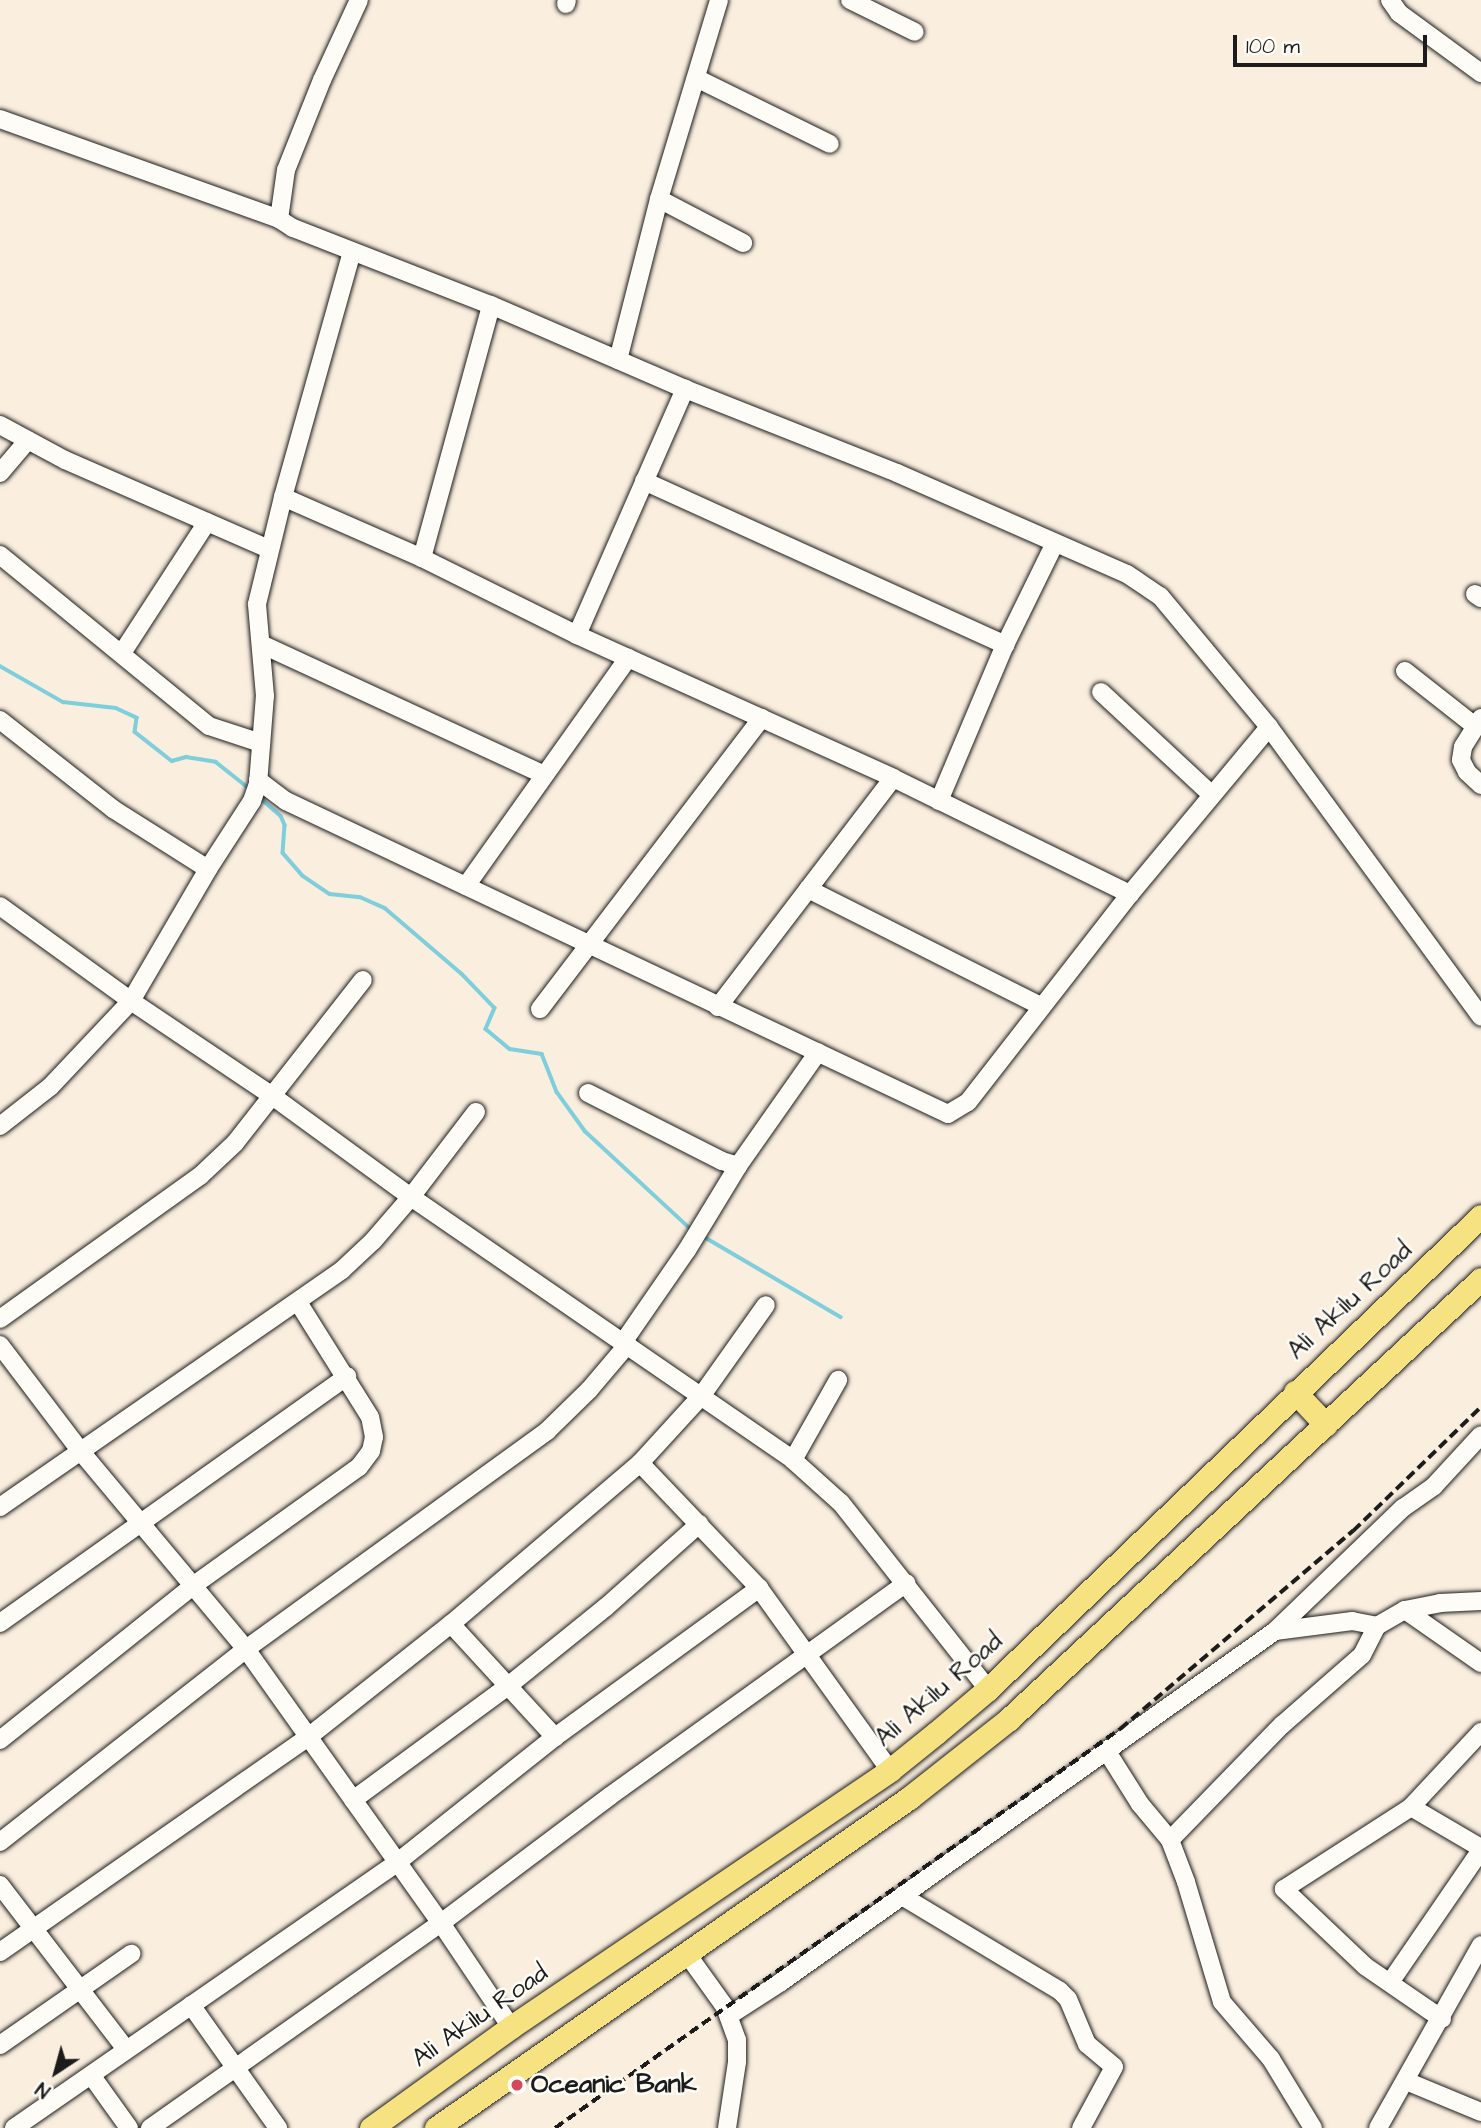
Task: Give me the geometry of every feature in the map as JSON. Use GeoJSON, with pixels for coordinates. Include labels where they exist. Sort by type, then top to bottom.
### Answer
{"type":"FeatureCollection","features":[{"type":"Feature","properties":{"kind":"main road","name":"Ali Akilu Road"},"geometry":{"type":"LineString","coordinates":[[371,2128],[511,2027],[890,1770],[988,1689],[1294,1392],[1481,1216]]}},
{"type":"Feature","properties":{"kind":"main road"},"geometry":{"type":"LineString","coordinates":[[436,2128],[909,1798],[1009,1719],[1481,1279]]}},
{"type":"Feature","properties":{"kind":"main road"},"geometry":{"type":"LineString","coordinates":[[1294,1392],[1326,1425]]}},
{"type":"Feature","properties":{"kind":"street"},"geometry":{"type":"LineString","coordinates":[[279,219],[286,170],[322,80],[359,0]]}},
{"type":"Feature","properties":{"kind":"street"},"geometry":{"type":"LineString","coordinates":[[618,360],[659,199],[719,0]]}},
{"type":"Feature","properties":{"kind":"street"},"geometry":{"type":"LineString","coordinates":[[1390,0],[1399,13],[1481,73]]}},
{"type":"Feature","properties":{"kind":"street"},"geometry":{"type":"LineString","coordinates":[[853,1],[915,32]]}},
{"type":"Feature","properties":{"kind":"street"},"geometry":{"type":"LineString","coordinates":[[696,78],[831,144]]}},
{"type":"Feature","properties":{"kind":"street"},"geometry":{"type":"LineString","coordinates":[[0,118],[279,219],[293,228],[491,305],[685,389],[885,468],[1054,545],[1126,574],[1160,596],[1269,727],[1481,1017]]}},
{"type":"Feature","properties":{"kind":"street"},"geometry":{"type":"LineString","coordinates":[[659,199],[743,243]]}},
{"type":"Feature","properties":{"kind":"street"},"geometry":{"type":"LineString","coordinates":[[0,1126],[50,1087],[131,1001],[208,869],[252,802],[258,782],[265,669],[257,604],[269,549],[352,251]]}},
{"type":"Feature","properties":{"kind":"street"},"geometry":{"type":"LineString","coordinates":[[422,558],[491,305]]}},
{"type":"Feature","properties":{"kind":"street"},"geometry":{"type":"LineString","coordinates":[[577,635],[685,389]]}},
{"type":"Feature","properties":{"kind":"street"},"geometry":{"type":"LineString","coordinates":[[0,425],[65,460],[269,549]]}},
{"type":"Feature","properties":{"kind":"street"},"geometry":{"type":"LineString","coordinates":[[0,473],[28,440]]}},
{"type":"Feature","properties":{"kind":"street"},"geometry":{"type":"LineString","coordinates":[[644,481],[1005,645]]}},
{"type":"Feature","properties":{"kind":"street"},"geometry":{"type":"LineString","coordinates":[[283,497],[422,558],[577,635],[893,778],[1130,894]]}},
{"type":"Feature","properties":{"kind":"street"},"geometry":{"type":"LineString","coordinates":[[122,653],[207,522]]}},
{"type":"Feature","properties":{"kind":"street"},"geometry":{"type":"LineString","coordinates":[[939,801],[1005,645],[1054,545]]}},
{"type":"Feature","properties":{"kind":"street"},"geometry":{"type":"LineString","coordinates":[[0,555],[209,726],[261,743]]}},
{"type":"Feature","properties":{"kind":"street"},"geometry":{"type":"LineString","coordinates":[[261,644],[544,775]]}},
{"type":"Feature","properties":{"kind":"street"},"geometry":{"type":"LineString","coordinates":[[466,886],[628,658]]}},
{"type":"Feature","properties":{"kind":"street"},"geometry":{"type":"LineString","coordinates":[[1405,671],[1478,722],[1463,747],[1461,760],[1467,772],[1481,785]]}},
{"type":"Feature","properties":{"kind":"street"},"geometry":{"type":"LineString","coordinates":[[1101,692],[1212,795]]}},
{"type":"Feature","properties":{"kind":"street"},"geometry":{"type":"LineString","coordinates":[[540,1009],[762,718]]}},
{"type":"Feature","properties":{"kind":"street"},"geometry":{"type":"LineString","coordinates":[[0,720],[113,809],[208,869]]}},
{"type":"Feature","properties":{"kind":"street"},"geometry":{"type":"LineString","coordinates":[[258,782],[286,801],[948,1114],[968,1102],[1130,894],[1269,727]]}},
{"type":"Feature","properties":{"kind":"street"},"geometry":{"type":"LineString","coordinates":[[718,1007],[893,778]]}},
{"type":"Feature","properties":{"kind":"street"},"geometry":{"type":"LineString","coordinates":[[808,889],[1041,1006]]}},
{"type":"Feature","properties":{"kind":"street"},"geometry":{"type":"LineString","coordinates":[[4,917],[271,1095],[411,1197],[793,1460],[841,1503],[988,1689]]}},
{"type":"Feature","properties":{"kind":"street"},"geometry":{"type":"LineString","coordinates":[[0,1320],[200,1176],[235,1143],[363,980]]}},
{"type":"Feature","properties":{"kind":"street"},"geometry":{"type":"LineString","coordinates":[[0,1842],[246,1649],[547,1431],[589,1391],[626,1343],[738,1166],[818,1052]]}},
{"type":"Feature","properties":{"kind":"street"},"geometry":{"type":"LineString","coordinates":[[588,1093],[722,1161],[738,1166]]}},
{"type":"Feature","properties":{"kind":"street"},"geometry":{"type":"LineString","coordinates":[[0,1507],[298,1302],[352,1260],[411,1197],[476,1112]]}},
{"type":"Feature","properties":{"kind":"street"},"geometry":{"type":"LineString","coordinates":[[0,1740],[194,1585],[359,1467],[365,1459],[374,1437],[370,1417],[298,1302]]}},
{"type":"Feature","properties":{"kind":"street"},"geometry":{"type":"LineString","coordinates":[[0,1952],[307,1738],[451,1624],[640,1463],[702,1395],[766,1305]]}},
{"type":"Feature","properties":{"kind":"street"},"geometry":{"type":"LineString","coordinates":[[0,1345],[82,1453],[246,1649],[307,1738],[398,1861],[511,2027]]}},
{"type":"Feature","properties":{"kind":"street"},"geometry":{"type":"LineString","coordinates":[[0,1623],[143,1524],[346,1376]]}},
{"type":"Feature","properties":{"kind":"street"},"geometry":{"type":"LineString","coordinates":[[793,1460],[838,1380]]}},
{"type":"Feature","properties":{"kind":"street"},"geometry":{"type":"LineString","coordinates":[[730,2015],[1275,1631],[1403,1508],[1434,1486],[1481,1435]]}},
{"type":"Feature","properties":{"kind":"street"},"geometry":{"type":"LineString","coordinates":[[640,1463],[759,1588],[890,1770]]}},
{"type":"Feature","properties":{"kind":"street"},"geometry":{"type":"LineString","coordinates":[[353,1800],[508,1686],[606,1607],[699,1524]]}},
{"type":"Feature","properties":{"kind":"street"},"geometry":{"type":"LineString","coordinates":[[150,2128],[441,1923],[610,1796],[906,1583]]}},
{"type":"Feature","properties":{"kind":"street"},"geometry":{"type":"LineString","coordinates":[[14,2128],[398,1861],[555,1737],[759,1588]]}},
{"type":"Feature","properties":{"kind":"street"},"geometry":{"type":"LineString","coordinates":[[1170,1840],[1282,1725],[1362,1655],[1377,1626],[1405,1610],[1440,1603],[1481,1601]]}},
{"type":"Feature","properties":{"kind":"street"},"geometry":{"type":"LineString","coordinates":[[1405,1610],[1481,1663]]}},
{"type":"Feature","properties":{"kind":"street"},"geometry":{"type":"LineString","coordinates":[[1275,1631],[1352,1621],[1377,1626]]}},
{"type":"Feature","properties":{"kind":"street"},"geometry":{"type":"LineString","coordinates":[[451,1624],[555,1737]]}},
{"type":"Feature","properties":{"kind":"street"},"geometry":{"type":"LineString","coordinates":[[1442,2019],[1391,1981],[1365,1966],[1284,1889],[1375,1827],[1411,1807],[1481,1732]]}},
{"type":"Feature","properties":{"kind":"street"},"geometry":{"type":"LineString","coordinates":[[1106,1750],[1140,1804],[1170,1840],[1186,1882],[1222,2002],[1271,2059],[1313,2128]]}},
{"type":"Feature","properties":{"kind":"street"},"geometry":{"type":"LineString","coordinates":[[1391,1981],[1481,1849],[1411,1807]]}},
{"type":"Feature","properties":{"kind":"street"},"geometry":{"type":"LineString","coordinates":[[0,1885],[126,2049]]}},
{"type":"Feature","properties":{"kind":"street"},"geometry":{"type":"LineString","coordinates":[[902,1896],[1060,1991],[1068,1999],[1087,2045],[1114,2067],[1081,2128]]}},
{"type":"Feature","properties":{"kind":"street"},"geometry":{"type":"LineString","coordinates":[[1378,2128],[1442,2019],[1476,1970],[1481,1945]]}},
{"type":"Feature","properties":{"kind":"street"},"geometry":{"type":"LineString","coordinates":[[0,2045],[131,1954]]}},
{"type":"Feature","properties":{"kind":"street"},"geometry":{"type":"LineString","coordinates":[[687,1954],[730,2015],[737,2040],[737,2062],[727,2128]]}},
{"type":"Feature","properties":{"kind":"street"},"geometry":{"type":"LineString","coordinates":[[191,2005],[278,2128]]}},
{"type":"Feature","properties":{"kind":"street"},"geometry":{"type":"LineString","coordinates":[[91,2074],[129,2128]]}},
{"type":"Feature","properties":{"kind":"street"},"geometry":{"type":"LineString","coordinates":[[1406,2081],[1481,2112]]}},
{"type":"Feature","properties":{"kind":"waterway"},"geometry":{"type":"LineString","coordinates":[[0,666],[63,702],[116,708],[137,718],[135,732],[172,761],[186,757],[216,762],[250,789]]}},
{"type":"Feature","properties":{"kind":"waterway"},"geometry":{"type":"LineString","coordinates":[[258,796],[281,816],[285,825],[283,853],[303,876],[330,894],[360,897],[385,908],[462,974],[495,1008],[486,1029],[510,1049],[542,1054],[557,1092],[585,1131],[691,1229]]}},
{"type":"Feature","properties":{"kind":"waterway"},"geometry":{"type":"LineString","coordinates":[[701,1235],[841,1317]]}},
{"type":"Feature","properties":{"kind":"railway"},"geometry":{"type":"LineString","coordinates":[[555,2128],[1120,1729],[1353,1531],[1481,1407]]}},
{"type":"Feature","properties":{"kind":"place","name":"Oceanic Bank"},"geometry":{"type":"Point","coordinates":[517,2085]}}]}
